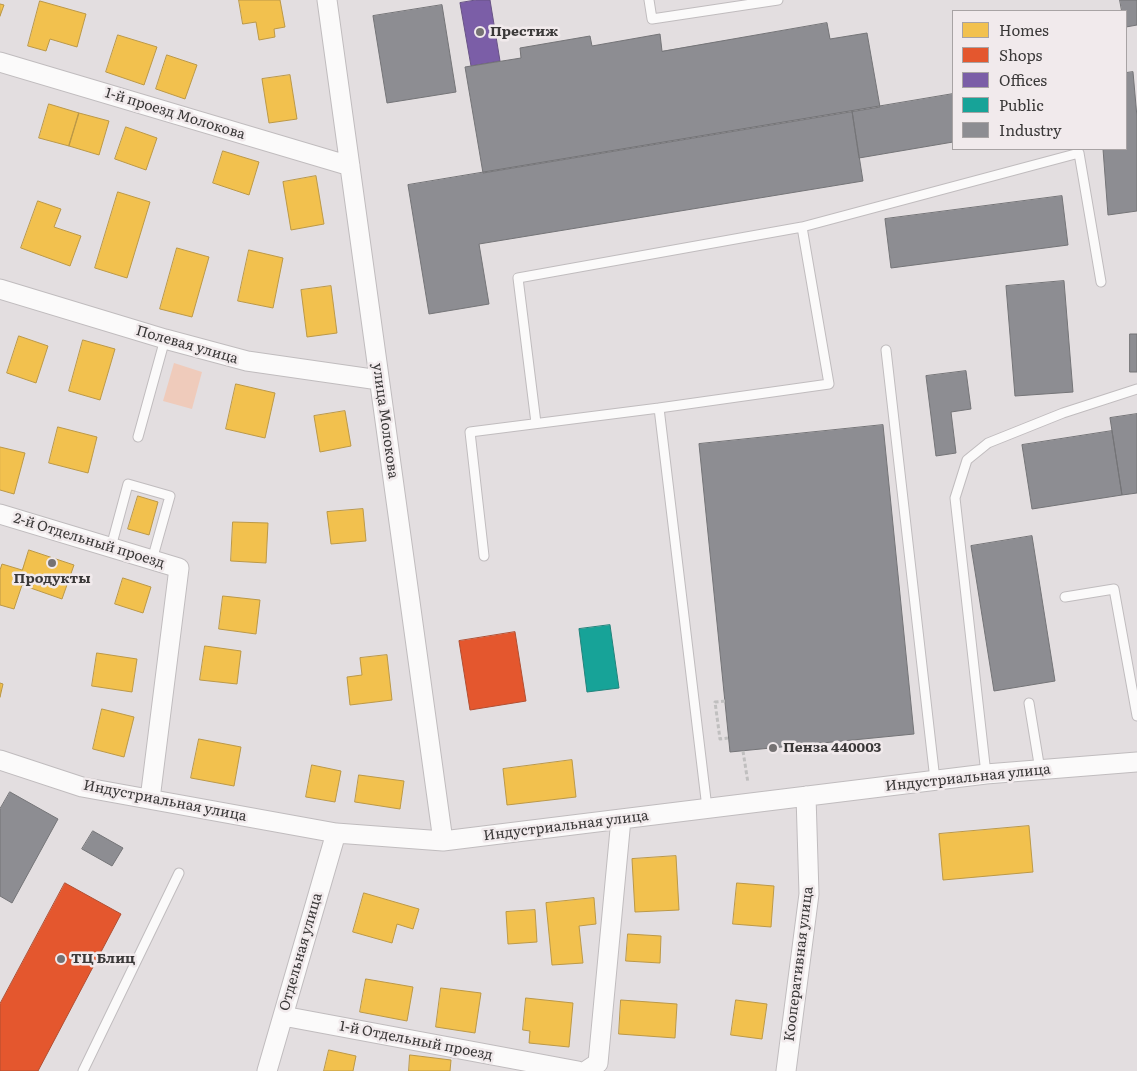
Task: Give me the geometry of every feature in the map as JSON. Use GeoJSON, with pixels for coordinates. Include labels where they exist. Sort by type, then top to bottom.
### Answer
{"type":"FeatureCollection","features":[{"type":"Feature","properties":{"kind":"street","name":"улица Молокова"},"geometry":{"type":"LineString","coordinates":[[327,0],[443,842]]}},
{"type":"Feature","properties":{"kind":"street","name":"1-й проезд Молокова"},"geometry":{"type":"LineString","coordinates":[[0,62],[350,166]]}},
{"type":"Feature","properties":{"kind":"street","name":"Полевая улица"},"geometry":{"type":"LineString","coordinates":[[0,289],[165,339],[247,361],[379,380]]}},
{"type":"Feature","properties":{"kind":"street","name":"2-й Отдельный проезд"},"geometry":{"type":"LineString","coordinates":[[0,514],[179,568],[150,799]]}},
{"type":"Feature","properties":{"kind":"street","name":"Индустриальная улица"},"geometry":{"type":"LineString","coordinates":[[0,760],[82,786],[150,799],[336,833],[443,842],[986,774],[1137,762]]}},
{"type":"Feature","properties":{"kind":"street","name":"Кооперативная улица"},"geometry":{"type":"LineString","coordinates":[[786,1071],[809,894],[806,796]]}},
{"type":"Feature","properties":{"kind":"street"},"geometry":{"type":"LineString","coordinates":[[586,1071],[598,1062],[621,819]]}},
{"type":"Feature","properties":{"kind":"street","name":"Отдельная улица"},"geometry":{"type":"LineString","coordinates":[[267,1071],[336,833]]}},
{"type":"Feature","properties":{"kind":"street","name":"1-й Отдельный проезд"},"geometry":{"type":"LineString","coordinates":[[283,1016],[578,1071]]}},
{"type":"Feature","properties":{"kind":"lane"},"geometry":{"type":"LineString","coordinates":[[649,0],[652,19],[778,0]]}},
{"type":"Feature","properties":{"kind":"lane"},"geometry":{"type":"LineString","coordinates":[[536,423],[518,278],[802,227],[1079,153],[1101,282]]}},
{"type":"Feature","properties":{"kind":"lane"},"geometry":{"type":"LineString","coordinates":[[484,556],[470,432],[829,384],[802,227]]}},
{"type":"Feature","properties":{"kind":"lane"},"geometry":{"type":"LineString","coordinates":[[138,437],[165,339]]}},
{"type":"Feature","properties":{"kind":"lane"},"geometry":{"type":"LineString","coordinates":[[886,350],[935,780]]}},
{"type":"Feature","properties":{"kind":"lane"},"geometry":{"type":"LineString","coordinates":[[986,774],[955,498],[967,460],[988,443],[1063,413],[1137,389]]}},
{"type":"Feature","properties":{"kind":"lane"},"geometry":{"type":"LineString","coordinates":[[659,408],[707,808]]}},
{"type":"Feature","properties":{"kind":"lane"},"geometry":{"type":"LineString","coordinates":[[111,547],[128,484],[170,496],[152,560]]}},
{"type":"Feature","properties":{"kind":"lane"},"geometry":{"type":"LineString","coordinates":[[1065,596],[1114,589],[1137,716]]}},
{"type":"Feature","properties":{"kind":"lane"},"geometry":{"type":"LineString","coordinates":[[1029,703],[1040,770]]}},
{"type":"Feature","properties":{"kind":"lane"},"geometry":{"type":"LineString","coordinates":[[83,1071],[179,873]]}},
{"type":"Feature","properties":{"kind":"path"},"geometry":{"type":"LineString","coordinates":[[725,702],[715,702],[720,739],[728,738]]}},
{"type":"Feature","properties":{"kind":"path"},"geometry":{"type":"LineString","coordinates":[[743,751],[751,803]]}},
{"type":"Feature","properties":{"kind":"shaded area"},"geometry":{"type":"Polygon","coordinates":[[[174,363],[202,372],[192,409],[163,401],[174,363]]]}},
{"type":"Feature","properties":{"kind":"building: Homes"},"geometry":{"type":"Polygon","coordinates":[[[239,0],[280,0],[285,27],[274,29],[275,37],[259,40],[256,22],[243,24],[239,0]]]}},
{"type":"Feature","properties":{"kind":"building: Homes"},"geometry":{"type":"Polygon","coordinates":[[[40,1],[86,14],[77,47],[50,39],[46,51],[28,46],[40,1]]]}},
{"type":"Feature","properties":{"kind":"building: Homes"},"geometry":{"type":"Polygon","coordinates":[[[0,4],[4,5],[0,16],[0,4]]]}},
{"type":"Feature","properties":{"kind":"building: Homes"},"geometry":{"type":"Polygon","coordinates":[[[118,35],[157,47],[144,85],[106,72],[118,35]]]}},
{"type":"Feature","properties":{"kind":"building: Homes"},"geometry":{"type":"Polygon","coordinates":[[[167,55],[197,65],[185,99],[156,89],[167,55]]]}},
{"type":"Feature","properties":{"kind":"building: Homes"},"geometry":{"type":"Polygon","coordinates":[[[290,75],[297,119],[269,123],[262,79],[290,75]]]}},
{"type":"Feature","properties":{"kind":"building: Homes"},"geometry":{"type":"Polygon","coordinates":[[[49,104],[79,113],[69,146],[39,138],[49,104]]]}},
{"type":"Feature","properties":{"kind":"building: Homes"},"geometry":{"type":"Polygon","coordinates":[[[79,113],[109,121],[99,155],[69,146],[79,113]]]}},
{"type":"Feature","properties":{"kind":"building: Homes"},"geometry":{"type":"Polygon","coordinates":[[[126,127],[157,138],[146,170],[115,159],[126,127]]]}},
{"type":"Feature","properties":{"kind":"building: Homes"},"geometry":{"type":"Polygon","coordinates":[[[223,151],[259,162],[249,195],[213,183],[223,151]]]}},
{"type":"Feature","properties":{"kind":"building: Homes"},"geometry":{"type":"Polygon","coordinates":[[[316,176],[324,224],[291,230],[283,182],[316,176]]]}},
{"type":"Feature","properties":{"kind":"building: Homes"},"geometry":{"type":"Polygon","coordinates":[[[118,192],[150,202],[127,278],[95,268],[118,192]]]}},
{"type":"Feature","properties":{"kind":"building: Homes"},"geometry":{"type":"Polygon","coordinates":[[[38,201],[61,209],[54,227],[81,236],[70,266],[21,248],[38,201]]]}},
{"type":"Feature","properties":{"kind":"building: Homes"},"geometry":{"type":"Polygon","coordinates":[[[177,248],[209,257],[192,317],[160,309],[177,248]]]}},
{"type":"Feature","properties":{"kind":"building: Homes"},"geometry":{"type":"Polygon","coordinates":[[[249,250],[283,258],[273,308],[238,301],[249,250]]]}},
{"type":"Feature","properties":{"kind":"building: Homes"},"geometry":{"type":"Polygon","coordinates":[[[331,286],[337,333],[307,337],[301,290],[331,286]]]}},
{"type":"Feature","properties":{"kind":"building: Homes"},"geometry":{"type":"Polygon","coordinates":[[[19,336],[48,346],[36,383],[7,373],[19,336]]]}},
{"type":"Feature","properties":{"kind":"building: Homes"},"geometry":{"type":"Polygon","coordinates":[[[83,340],[115,349],[100,400],[69,391],[83,340]]]}},
{"type":"Feature","properties":{"kind":"building: Homes"},"geometry":{"type":"Polygon","coordinates":[[[236,384],[275,393],[265,438],[226,429],[236,384]]]}},
{"type":"Feature","properties":{"kind":"building: Homes"},"geometry":{"type":"Polygon","coordinates":[[[345,411],[351,446],[320,452],[314,416],[345,411]]]}},
{"type":"Feature","properties":{"kind":"building: Homes"},"geometry":{"type":"Polygon","coordinates":[[[58,427],[97,437],[88,473],[49,463],[58,427]]]}},
{"type":"Feature","properties":{"kind":"building: Homes"},"geometry":{"type":"Polygon","coordinates":[[[0,447],[25,453],[14,494],[0,490],[0,447]]]}},
{"type":"Feature","properties":{"kind":"building: Homes"},"geometry":{"type":"Polygon","coordinates":[[[138,496],[158,502],[149,535],[128,529],[138,496]]]}},
{"type":"Feature","properties":{"kind":"building: Homes"},"geometry":{"type":"Polygon","coordinates":[[[363,509],[366,541],[331,544],[327,512],[363,509]]]}},
{"type":"Feature","properties":{"kind":"building: Homes"},"geometry":{"type":"Polygon","coordinates":[[[233,522],[268,523],[266,563],[231,561],[233,522]]]}},
{"type":"Feature","properties":{"kind":"building: Homes"},"geometry":{"type":"Polygon","coordinates":[[[29,550],[74,565],[62,599],[22,585],[14,609],[0,605],[0,570],[2,564],[22,570],[29,550]]]}},
{"type":"Feature","properties":{"kind":"building: Homes"},"geometry":{"type":"Polygon","coordinates":[[[123,578],[151,587],[143,613],[115,604],[123,578]]]}},
{"type":"Feature","properties":{"kind":"building: Homes"},"geometry":{"type":"Polygon","coordinates":[[[223,596],[260,600],[256,634],[219,629],[223,596]]]}},
{"type":"Feature","properties":{"kind":"building: Homes"},"geometry":{"type":"Polygon","coordinates":[[[205,646],[241,651],[237,684],[200,680],[205,646]]]}},
{"type":"Feature","properties":{"kind":"building: Homes"},"geometry":{"type":"Polygon","coordinates":[[[97,653],[137,659],[132,692],[92,686],[97,653]]]}},
{"type":"Feature","properties":{"kind":"building: Homes"},"geometry":{"type":"Polygon","coordinates":[[[387,655],[392,700],[350,705],[347,677],[362,675],[360,658],[387,655]]]}},
{"type":"Feature","properties":{"kind":"building: Homes"},"geometry":{"type":"Polygon","coordinates":[[[0,683],[3,684],[0,697],[0,683]]]}},
{"type":"Feature","properties":{"kind":"building: Homes"},"geometry":{"type":"Polygon","coordinates":[[[102,709],[134,717],[124,757],[93,749],[102,709]]]}},
{"type":"Feature","properties":{"kind":"building: Homes"},"geometry":{"type":"Polygon","coordinates":[[[199,739],[241,747],[234,786],[191,778],[199,739]]]}},
{"type":"Feature","properties":{"kind":"building: Homes"},"geometry":{"type":"Polygon","coordinates":[[[572,760],[576,797],[507,805],[503,769],[572,760]]]}},
{"type":"Feature","properties":{"kind":"building: Homes"},"geometry":{"type":"Polygon","coordinates":[[[312,765],[341,771],[335,802],[306,797],[312,765]]]}},
{"type":"Feature","properties":{"kind":"building: Homes"},"geometry":{"type":"Polygon","coordinates":[[[359,775],[404,781],[400,809],[355,802],[359,775]]]}},
{"type":"Feature","properties":{"kind":"building: Homes"},"geometry":{"type":"Polygon","coordinates":[[[1029,826],[1033,872],[943,880],[939,834],[1029,826]]]}},
{"type":"Feature","properties":{"kind":"building: Homes"},"geometry":{"type":"Polygon","coordinates":[[[676,856],[679,910],[635,912],[632,859],[676,856]]]}},
{"type":"Feature","properties":{"kind":"building: Homes"},"geometry":{"type":"Polygon","coordinates":[[[737,883],[774,886],[771,927],[733,924],[737,883]]]}},
{"type":"Feature","properties":{"kind":"building: Homes"},"geometry":{"type":"Polygon","coordinates":[[[364,893],[419,909],[413,929],[397,924],[392,943],[353,932],[364,893]]]}},
{"type":"Feature","properties":{"kind":"building: Homes"},"geometry":{"type":"Polygon","coordinates":[[[594,898],[596,924],[579,926],[583,963],[552,965],[546,903],[594,898]]]}},
{"type":"Feature","properties":{"kind":"building: Homes"},"geometry":{"type":"Polygon","coordinates":[[[535,910],[537,942],[508,944],[506,912],[535,910]]]}},
{"type":"Feature","properties":{"kind":"building: Homes"},"geometry":{"type":"Polygon","coordinates":[[[628,934],[661,936],[660,963],[626,961],[628,934]]]}},
{"type":"Feature","properties":{"kind":"building: Homes"},"geometry":{"type":"Polygon","coordinates":[[[366,979],[413,987],[407,1021],[360,1012],[366,979]]]}},
{"type":"Feature","properties":{"kind":"building: Homes"},"geometry":{"type":"Polygon","coordinates":[[[441,988],[481,993],[475,1033],[436,1027],[441,988]]]}},
{"type":"Feature","properties":{"kind":"building: Homes"},"geometry":{"type":"Polygon","coordinates":[[[526,998],[573,1003],[569,1047],[529,1043],[530,1031],[523,1030],[526,998]]]}},
{"type":"Feature","properties":{"kind":"building: Homes"},"geometry":{"type":"Polygon","coordinates":[[[621,1000],[677,1004],[675,1038],[619,1034],[621,1000]]]}},
{"type":"Feature","properties":{"kind":"building: Homes"},"geometry":{"type":"Polygon","coordinates":[[[736,1000],[767,1004],[762,1039],[731,1035],[736,1000]]]}},
{"type":"Feature","properties":{"kind":"building: Homes"},"geometry":{"type":"Polygon","coordinates":[[[329,1050],[356,1056],[353,1071],[324,1071],[329,1050]]]}},
{"type":"Feature","properties":{"kind":"building: Homes"},"geometry":{"type":"Polygon","coordinates":[[[410,1055],[451,1060],[450,1071],[409,1071],[410,1055]]]}},
{"type":"Feature","properties":{"kind":"building: Shops"},"geometry":{"type":"Polygon","coordinates":[[[515,632],[526,701],[470,710],[459,641],[515,632]]]}},
{"type":"Feature","properties":{"kind":"building: Shops","name":"ТЦ Блиц"},"geometry":{"type":"Polygon","coordinates":[[[65,883],[121,914],[38,1071],[0,1071],[0,1004],[65,883]]]}},
{"type":"Feature","properties":{"kind":"building: Offices","name":"Престиж"},"geometry":{"type":"Polygon","coordinates":[[[490,0],[500,61],[471,66],[460,3],[490,0]]]}},
{"type":"Feature","properties":{"kind":"building: Public"},"geometry":{"type":"Polygon","coordinates":[[[610,625],[619,688],[587,692],[579,629],[610,625]]]}},
{"type":"Feature","properties":{"kind":"building: Industry"},"geometry":{"type":"Polygon","coordinates":[[[1120,0],[1137,0],[1137,25],[1127,27],[1127,10],[1122,10],[1120,0]]]}},
{"type":"Feature","properties":{"kind":"building: Industry"},"geometry":{"type":"Polygon","coordinates":[[[442,5],[456,92],[387,103],[373,16],[442,5]]]}},
{"type":"Feature","properties":{"kind":"building: Industry"},"geometry":{"type":"Polygon","coordinates":[[[827,23],[830,39],[867,33],[880,107],[483,173],[465,67],[521,58],[520,48],[590,36],[592,46],[660,34],[662,51],[827,23]]]}},
{"type":"Feature","properties":{"kind":"building: Industry"},"geometry":{"type":"Polygon","coordinates":[[[1133,72],[1137,117],[1137,211],[1108,215],[1103,150],[1127,150],[1127,73],[1133,72]]]}},
{"type":"Feature","properties":{"kind":"building: Industry"},"geometry":{"type":"Polygon","coordinates":[[[952,94],[952,142],[859,158],[852,111],[952,94]]]}},
{"type":"Feature","properties":{"kind":"building: Industry"},"geometry":{"type":"Polygon","coordinates":[[[852,111],[863,181],[479,244],[489,304],[429,314],[408,185],[852,111]]]}},
{"type":"Feature","properties":{"kind":"building: Industry"},"geometry":{"type":"Polygon","coordinates":[[[1062,196],[1068,245],[891,268],[885,219],[1062,196]]]}},
{"type":"Feature","properties":{"kind":"building: Industry"},"geometry":{"type":"Polygon","coordinates":[[[1064,281],[1073,392],[1015,396],[1006,286],[1064,281]]]}},
{"type":"Feature","properties":{"kind":"building: Industry"},"geometry":{"type":"Polygon","coordinates":[[[1130,334],[1137,334],[1137,372],[1130,372],[1130,334]]]}},
{"type":"Feature","properties":{"kind":"building: Industry"},"geometry":{"type":"Polygon","coordinates":[[[966,371],[971,409],[951,412],[956,453],[936,456],[926,376],[966,371]]]}},
{"type":"Feature","properties":{"kind":"building: Industry"},"geometry":{"type":"Polygon","coordinates":[[[1137,414],[1137,493],[1122,495],[1110,418],[1137,414]]]}},
{"type":"Feature","properties":{"kind":"building: Industry"},"geometry":{"type":"Polygon","coordinates":[[[883,425],[914,734],[730,752],[699,444],[883,425]]]}},
{"type":"Feature","properties":{"kind":"building: Industry"},"geometry":{"type":"Polygon","coordinates":[[[1112,431],[1122,495],[1032,509],[1022,445],[1112,431]]]}},
{"type":"Feature","properties":{"kind":"building: Industry"},"geometry":{"type":"Polygon","coordinates":[[[1032,536],[1055,681],[994,691],[971,546],[1032,536]]]}},
{"type":"Feature","properties":{"kind":"building: Industry"},"geometry":{"type":"Polygon","coordinates":[[[10,792],[58,819],[12,903],[0,896],[0,809],[10,792]]]}},
{"type":"Feature","properties":{"kind":"building: Industry"},"geometry":{"type":"Polygon","coordinates":[[[93,831],[123,848],[112,866],[82,849],[93,831]]]}},
{"type":"Feature","properties":{"kind":"place","name":"Престиж"},"geometry":{"type":"Point","coordinates":[480,32]}},
{"type":"Feature","properties":{"kind":"place","name":"Продукты"},"geometry":{"type":"Point","coordinates":[52,563]}},
{"type":"Feature","properties":{"kind":"place","name":"Пенза 440003"},"geometry":{"type":"Point","coordinates":[773,748]}},
{"type":"Feature","properties":{"kind":"place","name":"ТЦ Блиц"},"geometry":{"type":"Point","coordinates":[61,959]}}]}
